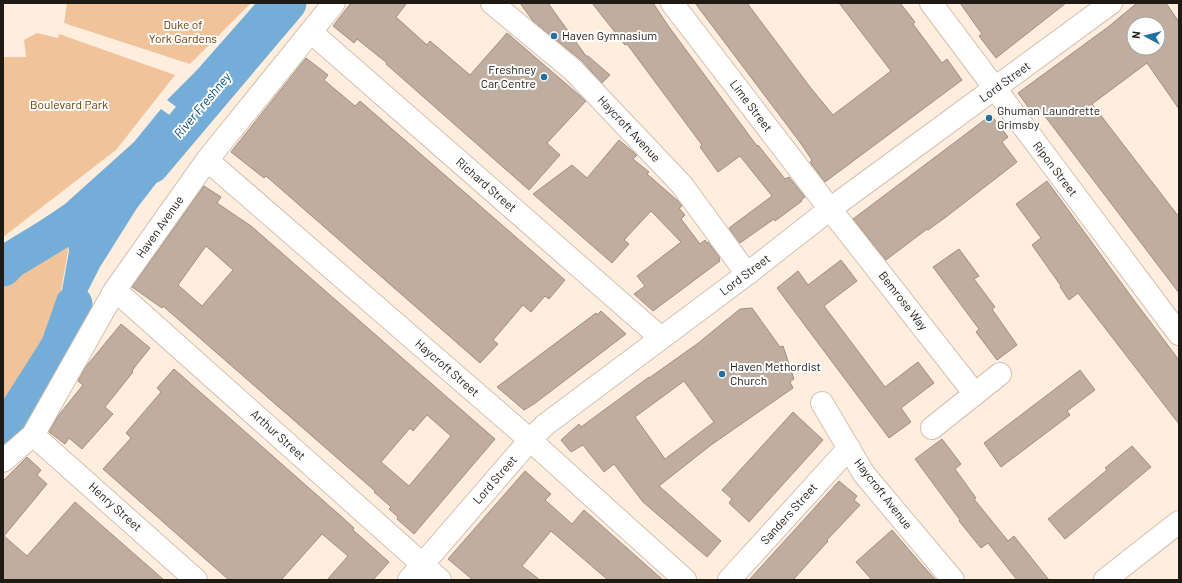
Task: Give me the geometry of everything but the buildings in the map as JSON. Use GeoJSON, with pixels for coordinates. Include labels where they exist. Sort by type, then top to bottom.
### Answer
{"type":"FeatureCollection","features":[{"type":"Feature","properties":{"kind":"street","name":"Haven Avenue"},"geometry":{"type":"LineString","coordinates":[[3,461],[33,435],[115,290],[207,160],[334,3]]}},
{"type":"Feature","properties":{"kind":"street","name":"Haycroft Avenue"},"geometry":{"type":"LineString","coordinates":[[492,3],[573,70],[682,185],[747,274]]}},
{"type":"Feature","properties":{"kind":"street","name":"Lime Street"},"geometry":{"type":"LineString","coordinates":[[672,3],[830,209]]}},
{"type":"Feature","properties":{"kind":"street","name":"Ripon Street"},"geometry":{"type":"LineString","coordinates":[[931,3],[1179,334]]}},
{"type":"Feature","properties":{"kind":"street","name":"Lord Street"},"geometry":{"type":"LineString","coordinates":[[416,572],[530,440],[545,425],[747,274],[830,209],[1111,3]]}},
{"type":"Feature","properties":{"kind":"street","name":"Richard Street"},"geometry":{"type":"LineString","coordinates":[[311,32],[661,338]]}},
{"type":"Feature","properties":{"kind":"street","name":"Haycroft Street"},"geometry":{"type":"LineString","coordinates":[[207,160],[530,440],[685,580]]}},
{"type":"Feature","properties":{"kind":"street","name":"Bemrose Way"},"geometry":{"type":"LineString","coordinates":[[830,209],[975,394]]}},
{"type":"Feature","properties":{"kind":"street","name":"Arthur Street"},"geometry":{"type":"LineString","coordinates":[[115,290],[416,572],[440,580]]}},
{"type":"Feature","properties":{"kind":"street"},"geometry":{"type":"LineString","coordinates":[[932,428],[1000,374]]}},
{"type":"Feature","properties":{"kind":"street","name":"Haycroft Avenue"},"geometry":{"type":"LineString","coordinates":[[822,403],[864,474],[953,580]]}},
{"type":"Feature","properties":{"kind":"street","name":"Henry Street"},"geometry":{"type":"LineString","coordinates":[[33,435],[196,580]]}},
{"type":"Feature","properties":{"kind":"street","name":"Sanders Street"},"geometry":{"type":"LineString","coordinates":[[729,580],[849,448]]}},
{"type":"Feature","properties":{"kind":"street"},"geometry":{"type":"LineString","coordinates":[[1104,580],[1179,522]]}},
{"type":"Feature","properties":{"kind":"green space","name":"Duke of York Gardens"},"geometry":{"type":"Polygon","coordinates":[[[67,3],[251,3],[190,64],[64,23],[67,3]]]}},
{"type":"Feature","properties":{"kind":"green space","name":"Boulevard Park"},"geometry":{"type":"Polygon","coordinates":[[[37,33],[58,38],[59,34],[175,75],[116,150],[3,237],[3,57],[26,57],[24,40],[37,33]]]}},
{"type":"Feature","properties":{"kind":"green space"},"geometry":{"type":"Polygon","coordinates":[[[66,234],[68,251],[60,296],[44,345],[28,371],[3,403],[3,270],[11,261],[44,241],[66,234]]]}},
{"type":"Feature","properties":{"kind":"water"},"geometry":{"type":"Polygon","coordinates":[[[256,3],[302,3],[200,125],[167,100],[197,70],[256,3]]]}},
{"type":"Feature","properties":{"kind":"water"},"geometry":{"type":"Polygon","coordinates":[[[161,109],[195,133],[137,208],[100,267],[59,347],[3,435],[3,404],[29,371],[45,345],[61,296],[69,251],[66,233],[32,247],[17,256],[3,268],[3,246],[65,204],[134,142],[161,109]]]}},
{"type":"Feature","properties":{"kind":"waterway","name":"River Freshney"},"geometry":{"type":"LineString","coordinates":[[151,165],[288,3]]}},
{"type":"Feature","properties":{"kind":"waterway","name":"River Freshney"},"geometry":{"type":"LineString","coordinates":[[3,268],[11,260],[87,214]]}},
{"type":"Feature","properties":{"kind":"waterway","name":"River Freshney"},"geometry":{"type":"LineString","coordinates":[[3,435],[59,347],[74,304]]}},
{"type":"Feature","properties":{"kind":"place","name":"Haven Gymnasium"},"geometry":{"type":"Point","coordinates":[554,36]}},
{"type":"Feature","properties":{"kind":"place","name":"Freshney Car Centre"},"geometry":{"type":"Point","coordinates":[544,77]}},
{"type":"Feature","properties":{"kind":"place","name":"Ghuman Laundrette Grimsby"},"geometry":{"type":"Point","coordinates":[989,118]}},
{"type":"Feature","properties":{"kind":"place","name":"Haven Methordist Church"},"geometry":{"type":"Point","coordinates":[722,374]}}]}
